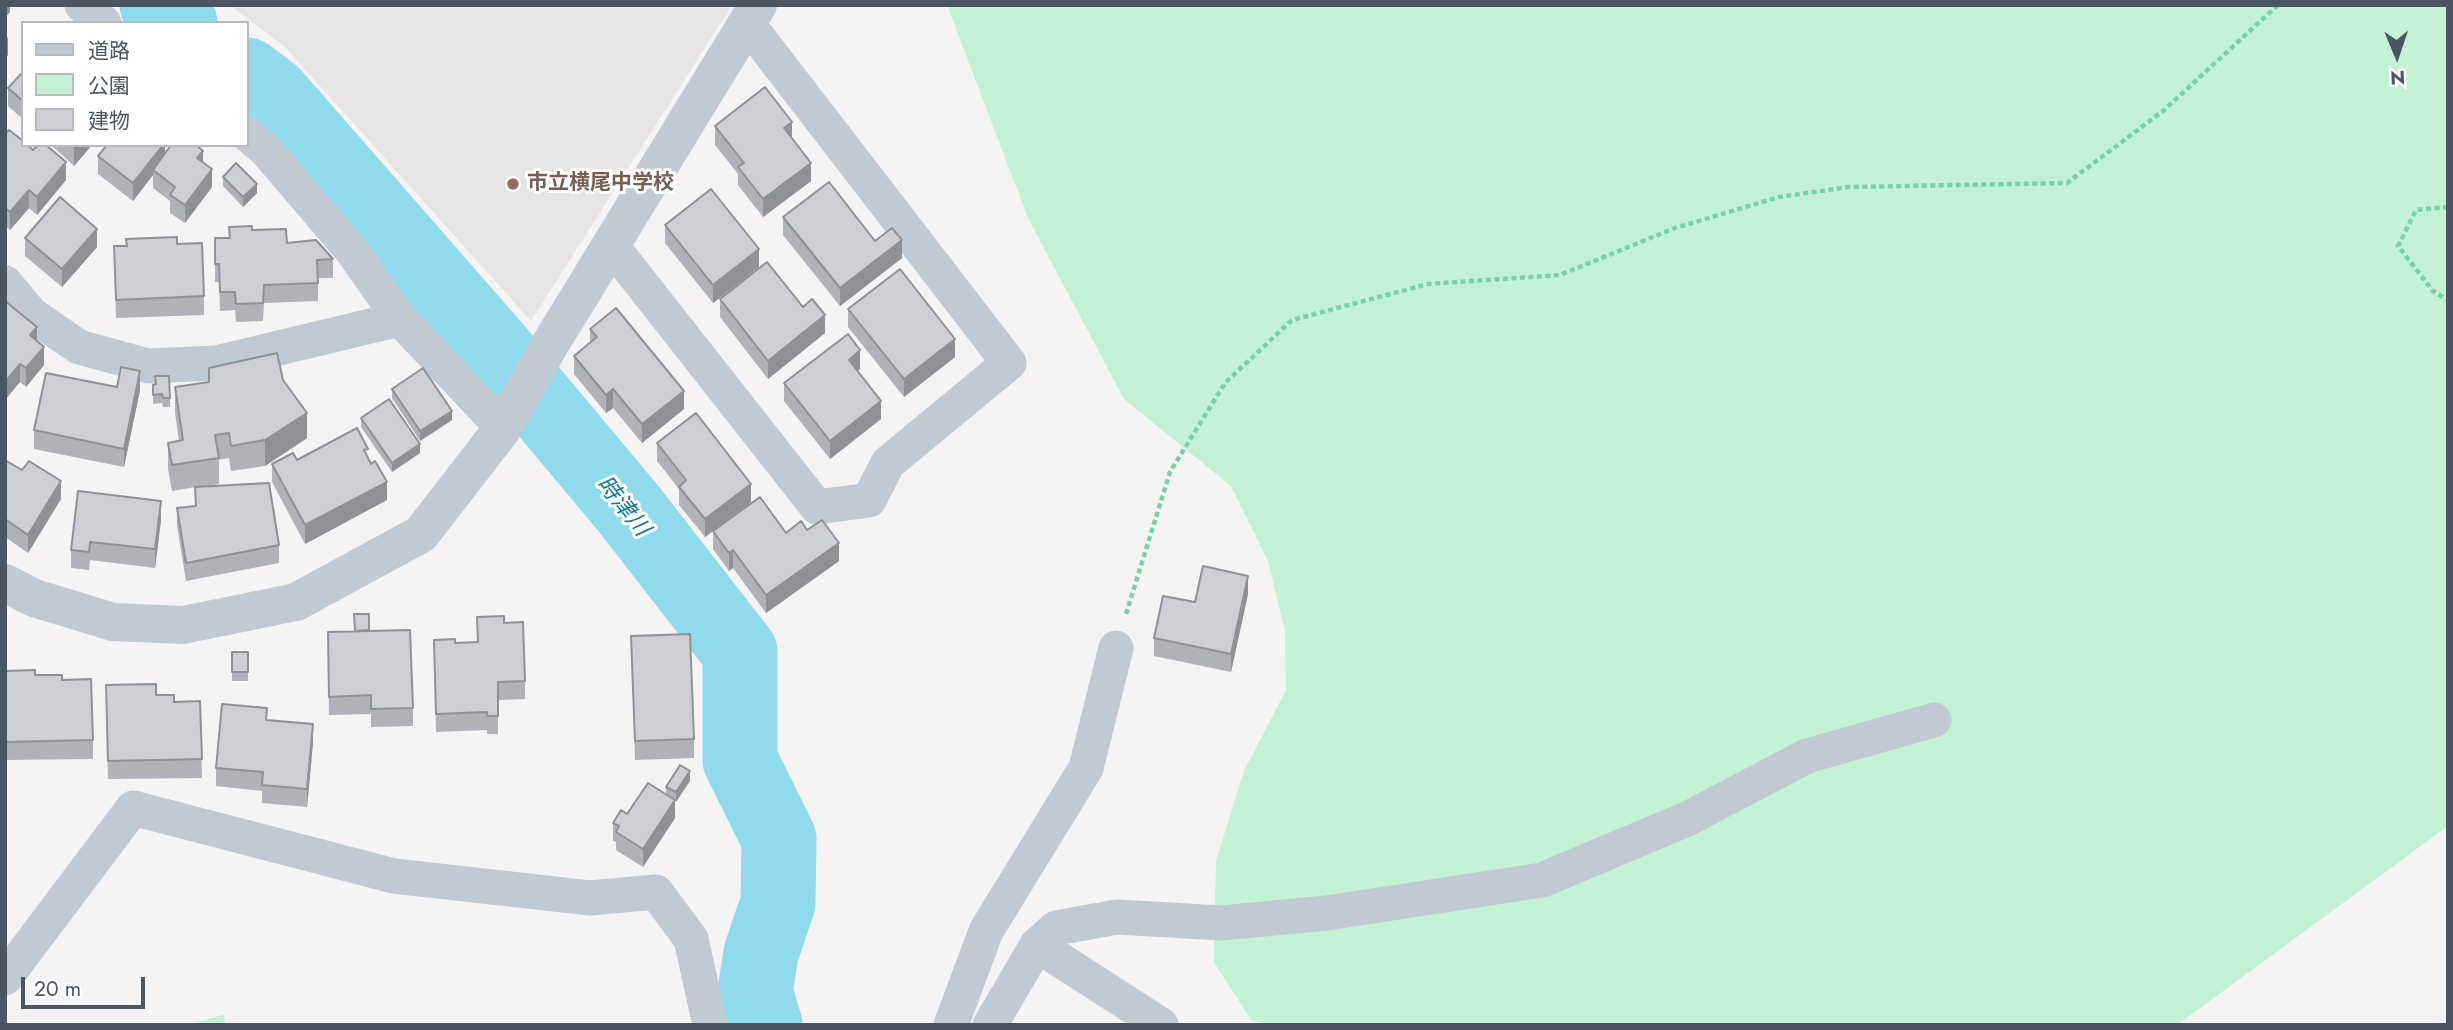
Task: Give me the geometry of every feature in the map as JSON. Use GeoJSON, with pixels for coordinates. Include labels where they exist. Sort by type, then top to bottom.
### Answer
{"type":"FeatureCollection","features":[{"type":"Feature","properties":{"kind":"street"},"geometry":{"type":"LineString","coordinates":[[82,5],[102,21]]}},
{"type":"Feature","properties":{"kind":"street"},"geometry":{"type":"LineString","coordinates":[[5,583],[34,598],[113,622],[183,625],[296,602],[421,534],[504,427],[548,349],[611,245],[753,14],[1009,363],[888,463],[869,500],[817,507],[611,245]]}},
{"type":"Feature","properties":{"kind":"street"},"geometry":{"type":"LineString","coordinates":[[248,135],[265,149],[354,252],[400,319],[504,427]]}},
{"type":"Feature","properties":{"kind":"street"},"geometry":{"type":"LineString","coordinates":[[5,284],[32,315],[79,347],[148,366],[216,363],[400,319]]}},
{"type":"Feature","properties":{"kind":"street"},"geometry":{"type":"LineString","coordinates":[[951,1025],[986,931],[1086,768],[1116,648]]}},
{"type":"Feature","properties":{"kind":"street"},"geometry":{"type":"LineString","coordinates":[[990,1025],[1037,945],[1056,928],[1117,917],[1221,923],[1327,913],[1542,880],[1687,819],[1807,756],[1934,720]]}},
{"type":"Feature","properties":{"kind":"street"},"geometry":{"type":"LineString","coordinates":[[5,978],[133,808],[394,876],[590,898],[656,892],[691,939],[710,1025]]}},
{"type":"Feature","properties":{"kind":"street"},"geometry":{"type":"LineString","coordinates":[[1037,945],[1160,1025]]}},
{"type":"Feature","properties":{"kind":"path"},"geometry":{"type":"LineString","coordinates":[[1116,648],[1170,472],[1226,383],[1292,320],[1428,284],[1560,275],[1675,228],[1779,197],[1849,187],[2067,183],[2163,111],[2278,5]]}},
{"type":"Feature","properties":{"kind":"path"},"geometry":{"type":"LineString","coordinates":[[2448,207],[2416,210],[2398,246],[2433,291],[2448,300]]}},
{"type":"Feature","properties":{"kind":"shaded area","name":"市立横尾中学校"},"geometry":{"type":"Polygon","coordinates":[[[230,5],[732,5],[531,321],[284,46],[230,5]]]}},
{"type":"Feature","properties":{"kind":"green space"},"geometry":{"type":"Polygon","coordinates":[[[947,5],[2448,5],[2448,826],[2177,1025],[1272,1025],[1251,1020],[1214,962],[1216,861],[1244,771],[1286,690],[1285,630],[1268,561],[1231,486],[1124,399],[1028,218],[947,5]]]}},
{"type":"Feature","properties":{"kind":"green space"},"geometry":{"type":"Polygon","coordinates":[[[223,1015],[225,1025],[187,1025],[223,1015]]]}},
{"type":"Feature","properties":{"kind":"building"},"geometry":{"type":"Polygon","coordinates":[[[21,74],[21,99],[8,88],[21,74]]]}},
{"type":"Feature","properties":{"kind":"building"},"geometry":{"type":"Polygon","coordinates":[[[765,87],[792,122],[784,128],[811,163],[763,199],[738,167],[744,163],[715,126],[765,87]]]}},
{"type":"Feature","properties":{"kind":"building"},"geometry":{"type":"Polygon","coordinates":[[[9,130],[21,139],[21,147],[33,150],[36,147],[48,147],[66,162],[37,197],[29,190],[10,212],[5,208],[5,134],[9,130]]]}},
{"type":"Feature","properties":{"kind":"building"},"geometry":{"type":"Polygon","coordinates":[[[105,147],[161,147],[133,183],[98,156],[105,147]]]}},
{"type":"Feature","properties":{"kind":"building"},"geometry":{"type":"Polygon","coordinates":[[[170,147],[198,147],[203,151],[197,158],[212,169],[185,205],[170,195],[175,187],[153,170],[170,147]]]}},
{"type":"Feature","properties":{"kind":"building"},"geometry":{"type":"Polygon","coordinates":[[[236,163],[257,184],[243,197],[223,177],[236,163]]]}},
{"type":"Feature","properties":{"kind":"building"},"geometry":{"type":"Polygon","coordinates":[[[829,182],[875,241],[892,228],[902,240],[840,288],[783,217],[829,182]]]}},
{"type":"Feature","properties":{"kind":"building"},"geometry":{"type":"Polygon","coordinates":[[[711,189],[759,249],[713,285],[665,225],[711,189]]]}},
{"type":"Feature","properties":{"kind":"building"},"geometry":{"type":"Polygon","coordinates":[[[60,197],[97,229],[62,269],[25,238],[60,197]]]}},
{"type":"Feature","properties":{"kind":"building"},"geometry":{"type":"Polygon","coordinates":[[[252,226],[252,230],[286,229],[287,243],[316,240],[333,259],[317,260],[318,283],[264,285],[263,303],[236,304],[235,292],[220,292],[219,264],[215,264],[215,238],[230,238],[229,227],[252,226]]]}},
{"type":"Feature","properties":{"kind":"building"},"geometry":{"type":"Polygon","coordinates":[[[177,237],[177,244],[202,243],[204,296],[116,300],[114,246],[127,246],[126,239],[177,237]]]}},
{"type":"Feature","properties":{"kind":"building"},"geometry":{"type":"Polygon","coordinates":[[[767,262],[803,307],[812,299],[825,315],[768,361],[720,299],[767,262]]]}},
{"type":"Feature","properties":{"kind":"building"},"geometry":{"type":"Polygon","coordinates":[[[900,269],[955,339],[904,379],[848,309],[900,269]]]}},
{"type":"Feature","properties":{"kind":"building"},"geometry":{"type":"Polygon","coordinates":[[[5,301],[37,327],[30,335],[44,347],[26,368],[20,364],[5,382],[5,301]]]}},
{"type":"Feature","properties":{"kind":"building"},"geometry":{"type":"Polygon","coordinates":[[[616,308],[684,391],[642,424],[613,389],[606,395],[574,356],[597,337],[590,329],[616,308]]]}},
{"type":"Feature","properties":{"kind":"building"},"geometry":{"type":"Polygon","coordinates":[[[848,334],[860,350],[849,360],[881,401],[830,441],[784,383],[848,334]]]}},
{"type":"Feature","properties":{"kind":"building"},"geometry":{"type":"Polygon","coordinates":[[[277,353],[283,380],[307,413],[265,440],[231,446],[229,433],[215,435],[219,458],[172,465],[168,443],[183,440],[175,387],[209,382],[209,368],[277,353]]]}},
{"type":"Feature","properties":{"kind":"building"},"geometry":{"type":"Polygon","coordinates":[[[121,367],[140,371],[124,449],[34,430],[46,373],[117,387],[121,367]]]}},
{"type":"Feature","properties":{"kind":"building"},"geometry":{"type":"Polygon","coordinates":[[[423,368],[452,411],[420,431],[392,389],[423,368]]]}},
{"type":"Feature","properties":{"kind":"building"},"geometry":{"type":"Polygon","coordinates":[[[155,376],[169,376],[170,398],[163,398],[162,394],[153,395],[155,376]]]}},
{"type":"Feature","properties":{"kind":"building"},"geometry":{"type":"Polygon","coordinates":[[[389,399],[420,444],[392,463],[361,418],[389,399]]]}},
{"type":"Feature","properties":{"kind":"building"},"geometry":{"type":"Polygon","coordinates":[[[696,413],[751,484],[705,519],[679,487],[686,480],[657,443],[696,413]]]}},
{"type":"Feature","properties":{"kind":"building"},"geometry":{"type":"Polygon","coordinates":[[[357,428],[368,449],[364,450],[371,464],[375,461],[387,482],[305,525],[272,464],[293,453],[297,460],[357,428]]]}},
{"type":"Feature","properties":{"kind":"building"},"geometry":{"type":"Polygon","coordinates":[[[5,460],[22,470],[29,461],[61,481],[28,535],[5,519],[5,460]]]}},
{"type":"Feature","properties":{"kind":"building"},"geometry":{"type":"Polygon","coordinates":[[[269,483],[279,545],[186,563],[177,508],[196,506],[195,487],[269,483]]]}},
{"type":"Feature","properties":{"kind":"building"},"geometry":{"type":"Polygon","coordinates":[[[78,491],[161,501],[155,549],[90,542],[89,552],[71,550],[78,491]]]}},
{"type":"Feature","properties":{"kind":"building"},"geometry":{"type":"Polygon","coordinates":[[[760,497],[786,533],[801,521],[807,530],[822,520],[839,543],[766,595],[733,550],[729,553],[713,531],[760,497]]]}},
{"type":"Feature","properties":{"kind":"building"},"geometry":{"type":"Polygon","coordinates":[[[1203,566],[1248,576],[1231,654],[1154,638],[1163,596],[1195,602],[1203,566]]]}},
{"type":"Feature","properties":{"kind":"building"},"geometry":{"type":"Polygon","coordinates":[[[354,614],[369,614],[369,630],[355,631],[354,614]]]}},
{"type":"Feature","properties":{"kind":"building"},"geometry":{"type":"Polygon","coordinates":[[[504,616],[504,623],[523,622],[525,681],[498,682],[498,716],[487,716],[487,712],[436,714],[434,640],[478,642],[477,617],[504,616]]]}},
{"type":"Feature","properties":{"kind":"building"},"geometry":{"type":"Polygon","coordinates":[[[410,630],[413,708],[371,709],[371,695],[329,697],[328,632],[410,630]]]}},
{"type":"Feature","properties":{"kind":"building"},"geometry":{"type":"Polygon","coordinates":[[[690,634],[694,739],[635,741],[631,636],[690,634]]]}},
{"type":"Feature","properties":{"kind":"building"},"geometry":{"type":"Polygon","coordinates":[[[232,652],[248,652],[248,672],[232,672],[232,652]]]}},
{"type":"Feature","properties":{"kind":"building"},"geometry":{"type":"Polygon","coordinates":[[[35,670],[35,675],[62,675],[62,680],[91,679],[93,740],[5,742],[5,671],[35,670]]]}},
{"type":"Feature","properties":{"kind":"building"},"geometry":{"type":"Polygon","coordinates":[[[156,684],[156,695],[174,695],[174,702],[200,701],[202,759],[108,761],[106,685],[156,684]]]}},
{"type":"Feature","properties":{"kind":"building"},"geometry":{"type":"Polygon","coordinates":[[[222,704],[267,708],[266,720],[313,724],[307,789],[262,785],[263,772],[216,768],[222,704]]]}},
{"type":"Feature","properties":{"kind":"building"},"geometry":{"type":"Polygon","coordinates":[[[680,765],[690,771],[676,792],[666,787],[680,765]]]}},
{"type":"Feature","properties":{"kind":"building"},"geometry":{"type":"Polygon","coordinates":[[[648,783],[675,800],[643,849],[616,832],[619,826],[613,823],[621,810],[627,814],[648,783]]]}},
{"type":"Feature","properties":{"kind":"waterway","name":"時津川"},"geometry":{"type":"LineString","coordinates":[[157,5],[177,21]]}},
{"type":"Feature","properties":{"kind":"waterway","name":"時津川"},"geometry":{"type":"LineString","coordinates":[[248,76],[272,94],[495,349],[628,508],[740,652],[740,760],[779,839],[778,903],[761,953],[755,992],[765,1025]]}},
{"type":"Feature","properties":{"kind":"place","name":"市立横尾中学校"},"geometry":{"type":"Point","coordinates":[513,184]}}]}
